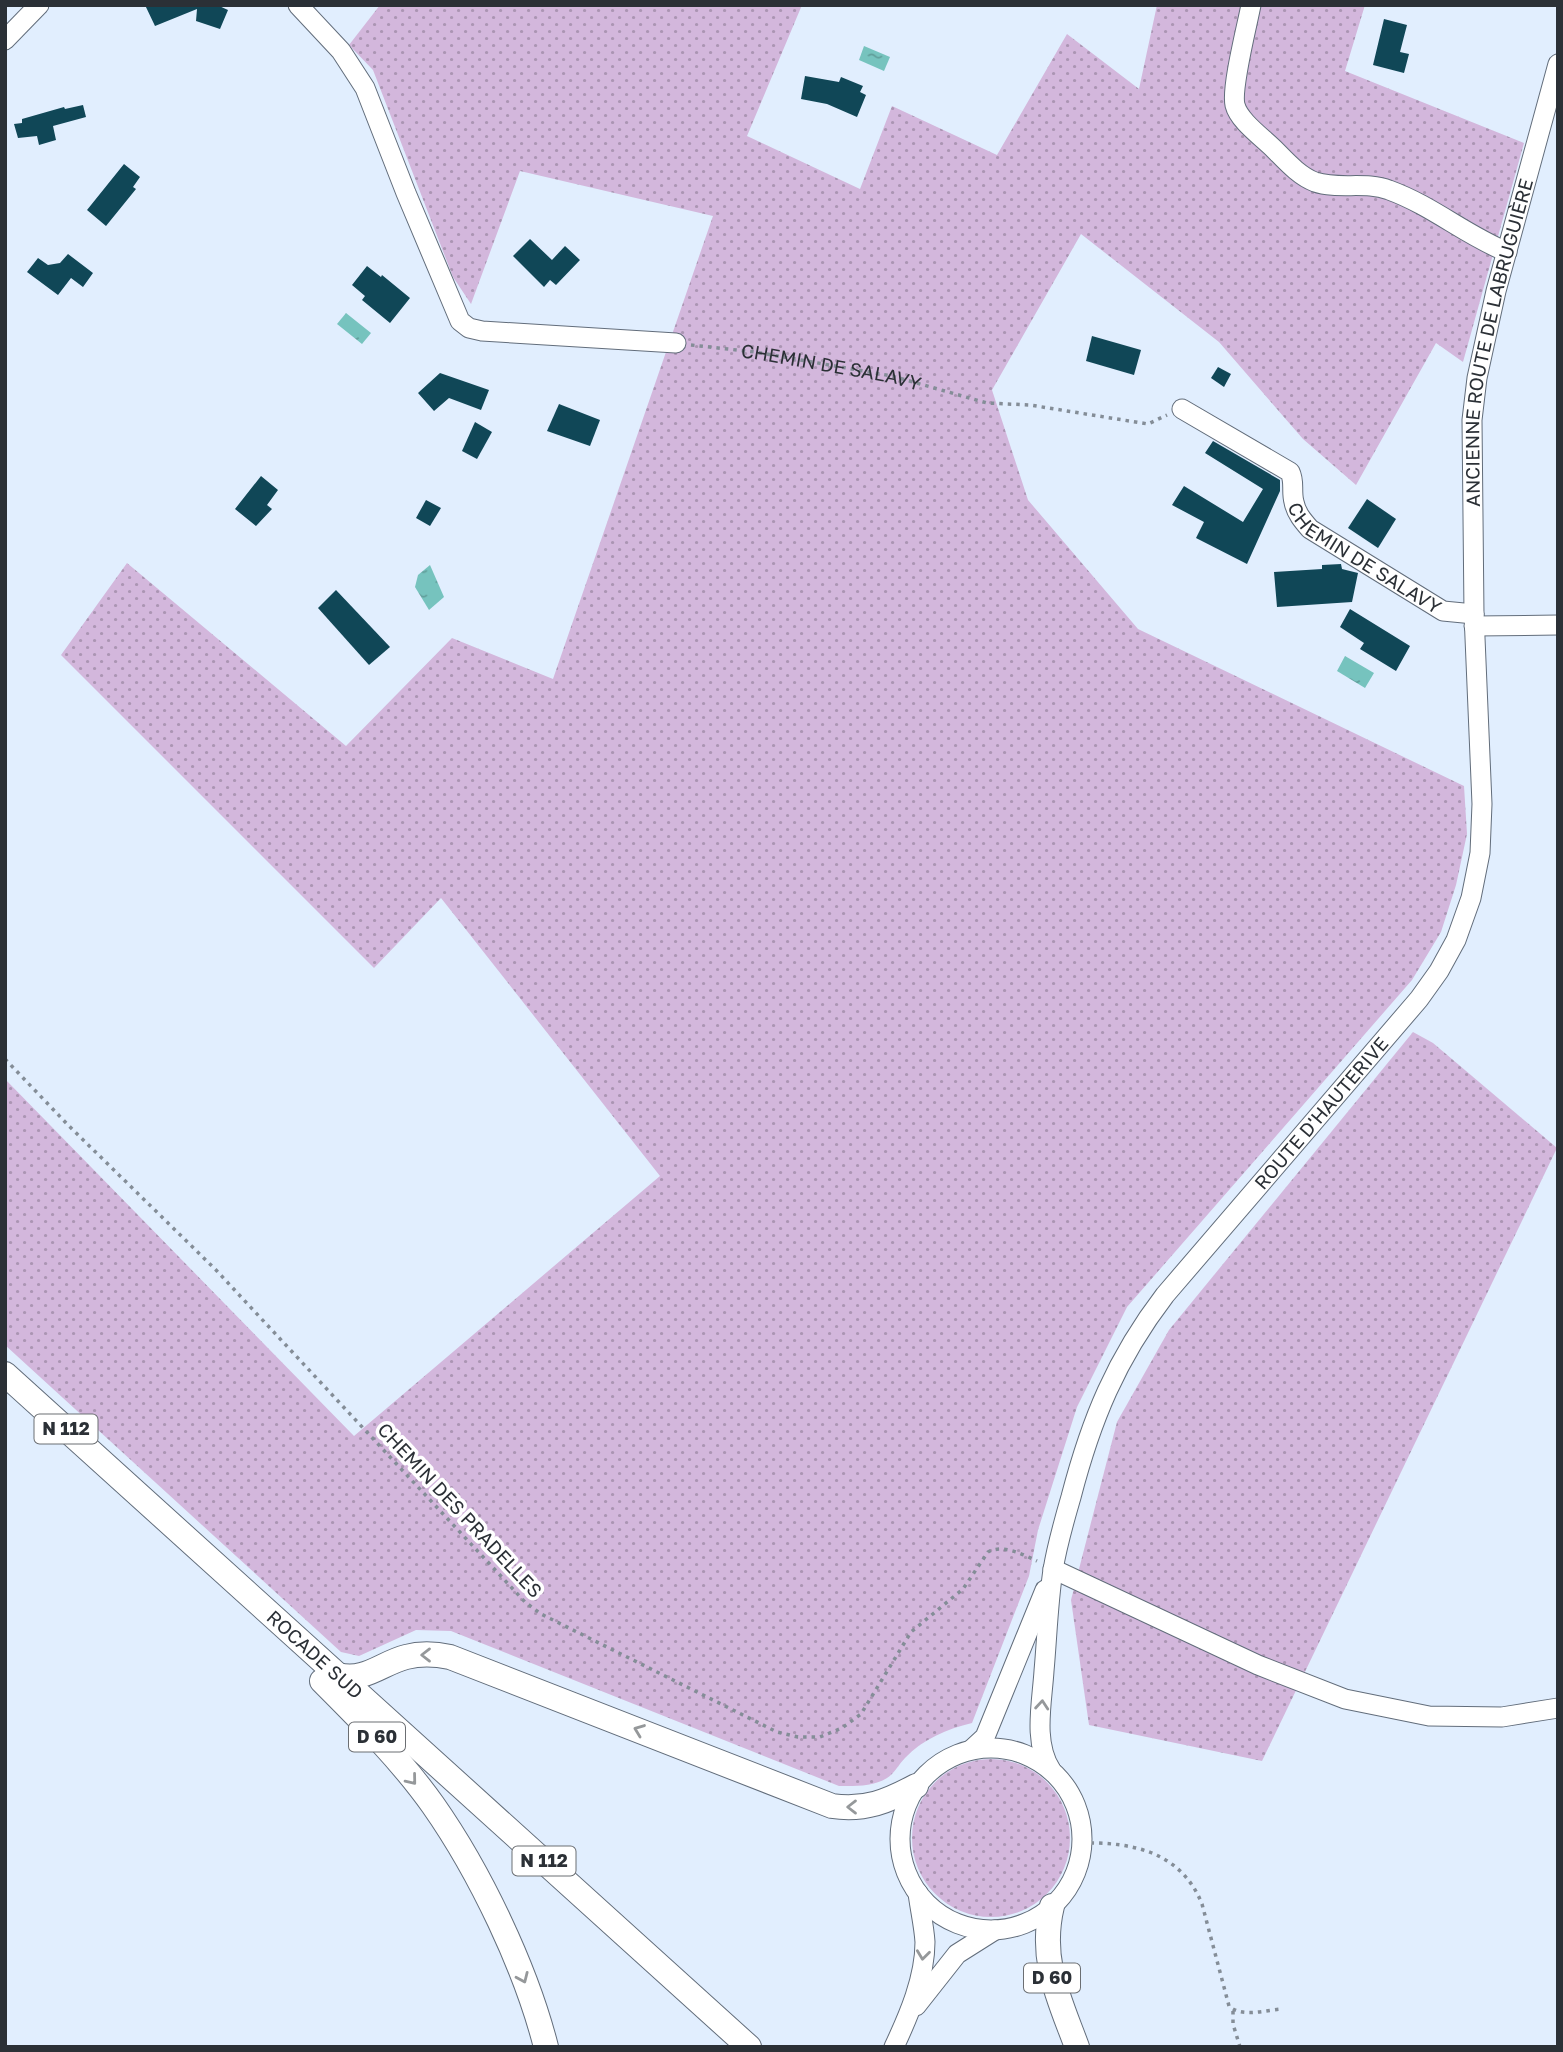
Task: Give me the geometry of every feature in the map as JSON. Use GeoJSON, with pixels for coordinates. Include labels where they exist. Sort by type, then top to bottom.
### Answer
{"type":"FeatureCollection","features":[{"type":"Feature","properties":{"kind":"main road","name":"ROCADE SUD"},"geometry":{"type":"LineString","coordinates":[[5,1374],[749,2047]]}},
{"type":"Feature","properties":{"kind":"main road","name":"D 60"},"geometry":{"type":"LineString","coordinates":[[126,1485],[381,1742],[433,1805],[485,1890],[536,2008],[546,2047]]}},
{"type":"Feature","properties":{"kind":"main road"},"geometry":{"type":"LineString","coordinates":[[338,1675],[347,1678],[363,1675],[417,1654],[450,1657],[832,1806],[848,1809],[877,1805],[916,1786]]}},
{"type":"Feature","properties":{"kind":"main road","name":"D 60"},"geometry":{"type":"LineString","coordinates":[[1052,1906],[1047,1934],[1049,1966],[1077,2047]]}},
{"type":"Feature","properties":{"kind":"street"},"geometry":{"type":"LineString","coordinates":[[5,40],[39,5]]}},
{"type":"Feature","properties":{"kind":"street"},"geometry":{"type":"LineString","coordinates":[[298,5],[341,51],[365,88],[406,193],[464,326],[482,331],[676,343]]}},
{"type":"Feature","properties":{"kind":"street"},"geometry":{"type":"LineString","coordinates":[[1251,5],[1235,91],[1235,106],[1243,118],[1292,166],[1317,183],[1367,185],[1386,189],[1430,207],[1489,245],[1507,252]]}},
{"type":"Feature","properties":{"kind":"street","name":"ANCIENNE ROUTE DE LABRUGUIÈRE"},"geometry":{"type":"LineString","coordinates":[[1474,620],[1472,420],[1485,337],[1558,64]]}},
{"type":"Feature","properties":{"kind":"street","name":"CHEMIN DE SALAVY"},"geometry":{"type":"LineString","coordinates":[[1182,409],[1290,472],[1293,476],[1293,500],[1296,510],[1310,529],[1443,611],[1474,620]]}},
{"type":"Feature","properties":{"kind":"street"},"geometry":{"type":"LineString","coordinates":[[1474,620],[1558,625]]}},
{"type":"Feature","properties":{"kind":"street","name":"ROUTE D'HAUTERIVE"},"geometry":{"type":"LineString","coordinates":[[972,1749],[985,1737],[1053,1569],[1075,1479],[1096,1414],[1107,1387],[1136,1335],[1175,1282],[1410,1010],[1439,971],[1456,940],[1471,898],[1480,853],[1482,803],[1474,620]]}},
{"type":"Feature","properties":{"kind":"street"},"geometry":{"type":"LineString","coordinates":[[1053,1569],[1258,1665],[1345,1699],[1429,1716],[1502,1717],[1558,1708]]}},
{"type":"Feature","properties":{"kind":"street","name":"ROUTE D'HAUTERIVE"},"geometry":{"type":"LineString","coordinates":[[1051,1770],[1027,1755],[1000,1748],[972,1749],[950,1757],[931,1769],[916,1786],[905,1806],[900,1829],[900,1852],[906,1874],[918,1894],[939,1913],[965,1926],[995,1930],[1035,1919],[1052,1906],[1067,1888],[1077,1867],[1082,1843],[1081,1823],[1075,1803],[1051,1770],[1041,1750],[1053,1569]]}},
{"type":"Feature","properties":{"kind":"street","name":"ROUTE D'HAUTERIVE"},"geometry":{"type":"LineString","coordinates":[[894,2047],[909,2015],[924,1953],[925,1940],[918,1894]]}},
{"type":"Feature","properties":{"kind":"street","name":"ROUTE D'HAUTERIVE"},"geometry":{"type":"LineString","coordinates":[[909,2015],[957,1954],[995,1930]]}},
{"type":"Feature","properties":{"kind":"path","name":"CHEMIN DE SALAVY"},"geometry":{"type":"LineString","coordinates":[[676,343],[755,352],[892,376],[987,403],[1030,405],[1148,424],[1182,409]]}},
{"type":"Feature","properties":{"kind":"path","name":"CHEMIN DES PRADELLES"},"geometry":{"type":"LineString","coordinates":[[5,1059],[69,1126],[216,1270],[525,1602],[541,1614],[777,1732],[798,1737],[820,1737],[842,1728],[861,1714],[911,1632],[963,1589],[988,1552],[1005,1549],[1035,1559],[1053,1569]]}},
{"type":"Feature","properties":{"kind":"path"},"geometry":{"type":"LineString","coordinates":[[1082,1843],[1143,1849],[1168,1861],[1189,1878],[1202,1904],[1226,1999],[1233,2011],[1233,2024],[1240,2047]]}},
{"type":"Feature","properties":{"kind":"path"},"geometry":{"type":"LineString","coordinates":[[1233,2011],[1241,2013],[1282,2009]]}},
{"type":"Feature","properties":{"kind":"shaded area"},"geometry":{"type":"Polygon","coordinates":[[[380,5],[802,5],[747,136],[860,189],[892,106],[997,155],[1067,34],[1139,89],[1157,5],[1365,5],[1345,71],[1524,143],[1463,362],[1436,343],[1356,485],[1303,439],[1219,342],[1081,234],[992,390],[1028,500],[1138,629],[1464,786],[1467,834],[1456,885],[1441,932],[1412,980],[1127,1307],[1077,1407],[1038,1530],[1029,1576],[972,1723],[928,1740],[912,1751],[890,1776],[876,1783],[839,1786],[451,1631],[416,1630],[359,1656],[341,1652],[5,1345],[5,1079],[354,1436],[660,1176],[441,898],[374,968],[61,655],[127,563],[346,746],[452,638],[553,679],[713,216],[520,171],[471,304],[453,277],[373,70],[349,45],[380,5]]]}},
{"type":"Feature","properties":{"kind":"shaded area"},"geometry":{"type":"Polygon","coordinates":[[[1413,1032],[1433,1043],[1557,1148],[1262,1761],[1089,1725],[1071,1600],[1117,1422],[1169,1330],[1413,1032]]]}},
{"type":"Feature","properties":{"kind":"shaded area"},"geometry":{"type":"Polygon","coordinates":[[[991,1759],[1021,1765],[1047,1782],[1064,1808],[1070,1838],[1064,1868],[1047,1894],[1021,1911],[991,1917],[961,1911],[935,1894],[918,1868],[912,1838],[918,1808],[935,1782],[961,1765],[991,1759]]]}},
{"type":"Feature","properties":{"kind":"water"},"geometry":{"type":"Polygon","coordinates":[[[864,46],[890,57],[884,71],[859,60],[864,46]]]}},
{"type":"Feature","properties":{"kind":"water"},"geometry":{"type":"Polygon","coordinates":[[[346,313],[371,333],[362,344],[337,324],[346,313]]]}},
{"type":"Feature","properties":{"kind":"water"},"geometry":{"type":"Polygon","coordinates":[[[430,565],[444,597],[429,610],[415,587],[418,575],[430,565]]]}},
{"type":"Feature","properties":{"kind":"water"},"geometry":{"type":"Polygon","coordinates":[[[1345,656],[1374,673],[1365,688],[1337,671],[1345,656]]]}},
{"type":"Feature","properties":{"kind":"building"},"geometry":{"type":"Polygon","coordinates":[[[145,5],[217,5],[228,10],[220,29],[196,21],[197,9],[155,26],[145,5]]]}},
{"type":"Feature","properties":{"kind":"building"},"geometry":{"type":"Polygon","coordinates":[[[1384,19],[1407,25],[1400,52],[1409,54],[1404,73],[1373,65],[1384,19]]]}},
{"type":"Feature","properties":{"kind":"building"},"geometry":{"type":"Polygon","coordinates":[[[805,76],[839,82],[841,77],[863,86],[860,92],[866,95],[857,117],[827,104],[801,99],[805,76]]]}},
{"type":"Feature","properties":{"kind":"building"},"geometry":{"type":"Polygon","coordinates":[[[83,105],[86,117],[53,126],[56,140],[39,145],[37,136],[18,138],[14,124],[22,123],[22,119],[64,107],[83,105]]]}},
{"type":"Feature","properties":{"kind":"building"},"geometry":{"type":"Polygon","coordinates":[[[124,164],[140,177],[133,187],[136,189],[106,226],[87,210],[124,164]]]}},
{"type":"Feature","properties":{"kind":"building"},"geometry":{"type":"Polygon","coordinates":[[[530,239],[552,260],[565,246],[580,260],[556,285],[550,280],[544,287],[513,256],[530,239]]]}},
{"type":"Feature","properties":{"kind":"building"},"geometry":{"type":"Polygon","coordinates":[[[68,254],[93,273],[83,287],[71,278],[58,295],[27,272],[38,258],[48,265],[60,263],[68,254]]]}},
{"type":"Feature","properties":{"kind":"building"},"geometry":{"type":"Polygon","coordinates":[[[367,266],[410,298],[390,323],[362,300],[365,296],[352,285],[367,266]]]}},
{"type":"Feature","properties":{"kind":"building"},"geometry":{"type":"Polygon","coordinates":[[[1092,336],[1141,350],[1134,375],[1086,361],[1092,336]]]}},
{"type":"Feature","properties":{"kind":"building"},"geometry":{"type":"Polygon","coordinates":[[[1218,367],[1231,374],[1224,387],[1211,378],[1218,367]]]}},
{"type":"Feature","properties":{"kind":"building"},"geometry":{"type":"Polygon","coordinates":[[[440,373],[489,390],[481,410],[449,398],[434,411],[418,393],[440,373]]]}},
{"type":"Feature","properties":{"kind":"building"},"geometry":{"type":"Polygon","coordinates":[[[559,404],[600,420],[590,446],[547,431],[559,404]]]}},
{"type":"Feature","properties":{"kind":"building"},"geometry":{"type":"Polygon","coordinates":[[[475,422],[492,432],[477,459],[462,451],[475,422]]]}},
{"type":"Feature","properties":{"kind":"building"},"geometry":{"type":"Polygon","coordinates":[[[1213,441],[1280,480],[1280,491],[1247,564],[1196,538],[1204,522],[1172,505],[1184,486],[1243,522],[1263,489],[1205,453],[1213,441]]]}},
{"type":"Feature","properties":{"kind":"building"},"geometry":{"type":"Polygon","coordinates":[[[261,476],[278,490],[267,505],[272,509],[256,526],[235,509],[261,476]]]}},
{"type":"Feature","properties":{"kind":"building"},"geometry":{"type":"Polygon","coordinates":[[[1367,499],[1396,519],[1378,548],[1348,528],[1367,499]]]}},
{"type":"Feature","properties":{"kind":"building"},"geometry":{"type":"Polygon","coordinates":[[[426,500],[441,508],[430,526],[416,518],[426,500]]]}},
{"type":"Feature","properties":{"kind":"building"},"geometry":{"type":"Polygon","coordinates":[[[1341,564],[1342,569],[1358,573],[1352,602],[1277,607],[1274,572],[1322,569],[1322,565],[1341,564]]]}},
{"type":"Feature","properties":{"kind":"building"},"geometry":{"type":"Polygon","coordinates":[[[336,590],[390,647],[369,665],[318,608],[336,590]]]}},
{"type":"Feature","properties":{"kind":"building"},"geometry":{"type":"Polygon","coordinates":[[[1350,609],[1410,646],[1396,671],[1360,649],[1364,643],[1340,627],[1350,609]]]}}]}
